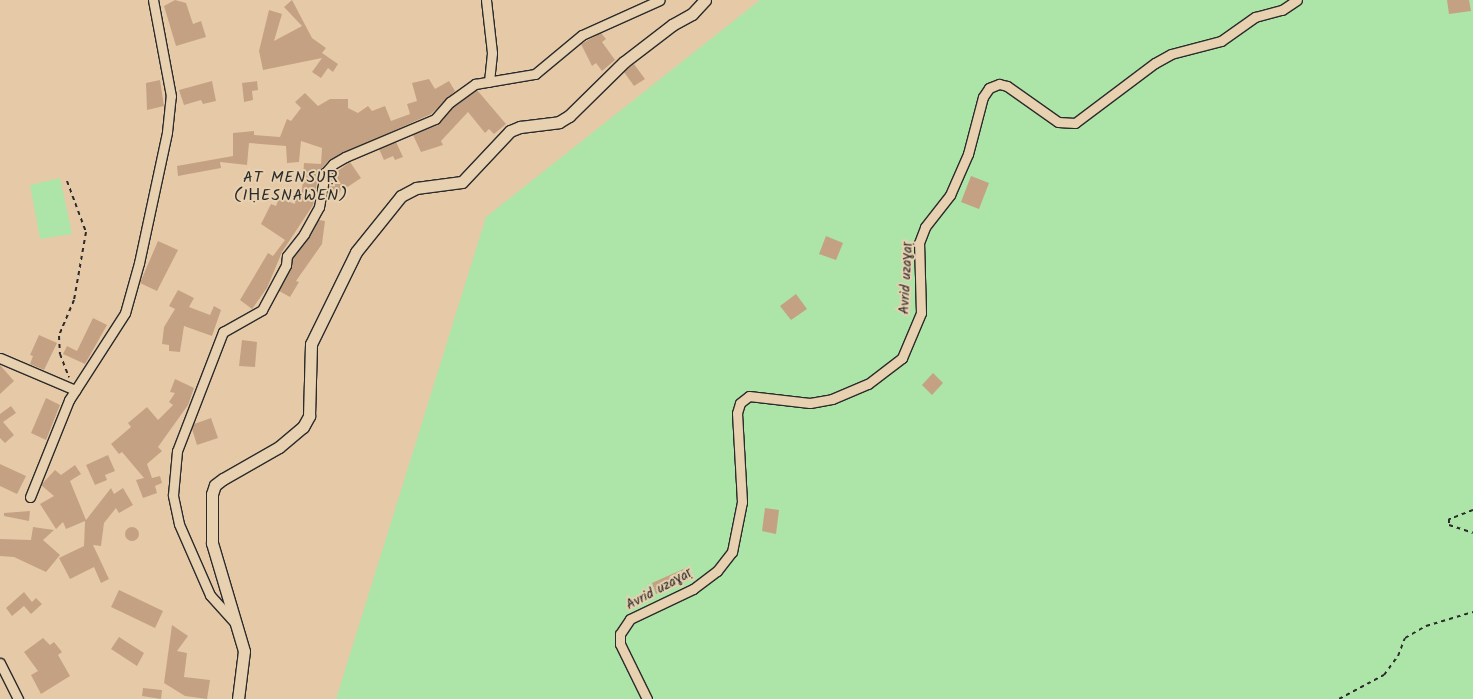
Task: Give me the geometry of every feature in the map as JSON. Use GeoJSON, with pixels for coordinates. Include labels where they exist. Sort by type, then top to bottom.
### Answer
{"type":"FeatureCollection","features":[{"type":"Feature","properties":{"kind":"street"},"geometry":{"type":"LineString","coordinates":[[30,497],[75,390],[98,360],[105,343],[126,313],[167,132],[171,96],[153,0]]}},
{"type":"Feature","properties":{"kind":"street"},"geometry":{"type":"LineString","coordinates":[[486,0],[492,53],[489,82]]}},
{"type":"Feature","properties":{"kind":"street"},"geometry":{"type":"LineString","coordinates":[[239,628],[210,595],[179,524],[173,495],[177,451],[223,332],[262,310],[286,264],[287,256],[304,234],[319,207],[325,173],[333,164],[428,124],[469,88],[489,82],[535,74],[582,35],[660,0]]}},
{"type":"Feature","properties":{"kind":"street"},"geometry":{"type":"LineString","coordinates":[[238,699],[244,651],[239,628],[212,544],[212,494],[215,485],[223,478],[279,446],[303,427],[309,416],[310,353],[314,333],[345,272],[377,222],[401,196],[416,188],[462,182],[510,131],[520,127],[559,122],[569,116],[624,62],[672,25],[692,14],[705,0]]}},
{"type":"Feature","properties":{"kind":"street","name":"Avrid uzaɣaṛ"},"geometry":{"type":"LineString","coordinates":[[647,699],[620,644],[620,634],[630,619],[693,588],[709,577],[732,552],[742,502],[737,413],[740,403],[749,396],[810,403],[832,399],[868,384],[902,358],[921,312],[919,243],[925,227],[950,194],[968,154],[983,97],[989,88],[999,84],[1007,86],[1058,122],[1075,123],[1155,62],[1171,54],[1221,42],[1255,18],[1282,10],[1297,0]]}},
{"type":"Feature","properties":{"kind":"street"},"geometry":{"type":"LineString","coordinates":[[0,358],[75,390]]}},
{"type":"Feature","properties":{"kind":"street"},"geometry":{"type":"LineString","coordinates":[[0,663],[18,699]]}},
{"type":"Feature","properties":{"kind":"path"},"geometry":{"type":"LineString","coordinates":[[67,181],[86,232],[74,300],[59,336],[60,354],[75,390]]}},
{"type":"Feature","properties":{"kind":"path"},"geometry":{"type":"LineString","coordinates":[[1473,510],[1449,519],[1449,525],[1473,533]]}},
{"type":"Feature","properties":{"kind":"path"},"geometry":{"type":"LineString","coordinates":[[1339,699],[1384,676],[1398,656],[1406,638],[1426,626],[1473,612]]}},
{"type":"Feature","properties":{"kind":"green space"},"geometry":{"type":"Polygon","coordinates":[[[760,0],[1473,0],[1473,699],[336,699],[486,217],[760,0]]]}},
{"type":"Feature","properties":{"kind":"green space"},"geometry":{"type":"Polygon","coordinates":[[[60,178],[72,234],[40,239],[30,185],[60,178]]]}},
{"type":"Feature","properties":{"kind":"building"},"geometry":{"type":"Polygon","coordinates":[[[175,0],[186,3],[193,24],[201,21],[206,37],[176,46],[164,6],[175,0]]]}},
{"type":"Feature","properties":{"kind":"building"},"geometry":{"type":"Polygon","coordinates":[[[292,0],[312,38],[326,48],[322,53],[338,64],[333,72],[328,68],[321,78],[312,72],[322,58],[263,70],[259,51],[269,10],[282,14],[274,41],[302,26],[284,7],[292,0]]]}},
{"type":"Feature","properties":{"kind":"building"},"geometry":{"type":"Polygon","coordinates":[[[1447,0],[1469,0],[1471,11],[1449,14],[1447,0]]]}},
{"type":"Feature","properties":{"kind":"building"},"geometry":{"type":"Polygon","coordinates":[[[601,33],[606,39],[602,42],[615,60],[602,71],[596,63],[592,66],[581,44],[601,33]]]}},
{"type":"Feature","properties":{"kind":"building"},"geometry":{"type":"Polygon","coordinates":[[[634,64],[645,79],[634,86],[624,72],[634,64]]]}},
{"type":"Feature","properties":{"kind":"building"},"geometry":{"type":"Polygon","coordinates":[[[429,79],[435,89],[449,81],[455,91],[431,114],[329,160],[319,171],[313,205],[282,252],[267,288],[252,309],[240,300],[268,253],[273,256],[285,240],[261,224],[271,204],[276,206],[279,198],[295,204],[296,189],[302,190],[304,163],[321,164],[322,148],[301,141],[299,162],[287,163],[286,146],[249,143],[247,165],[220,162],[221,168],[178,176],[177,166],[233,156],[233,133],[254,131],[254,135],[280,137],[287,119],[291,121],[301,108],[295,102],[305,93],[318,106],[330,99],[348,99],[348,108],[358,113],[368,106],[372,111],[385,106],[391,121],[410,114],[407,104],[417,101],[412,83],[429,79]]]}},
{"type":"Feature","properties":{"kind":"building"},"geometry":{"type":"Polygon","coordinates":[[[160,80],[164,106],[147,110],[146,83],[160,80]]]}},
{"type":"Feature","properties":{"kind":"building"},"geometry":{"type":"Polygon","coordinates":[[[212,81],[216,101],[203,104],[201,100],[184,105],[179,90],[212,81]]]}},
{"type":"Feature","properties":{"kind":"building"},"geometry":{"type":"Polygon","coordinates":[[[257,81],[258,90],[252,91],[253,100],[244,102],[242,83],[257,81]]]}},
{"type":"Feature","properties":{"kind":"building"},"geometry":{"type":"Polygon","coordinates":[[[477,90],[506,124],[494,134],[489,129],[485,133],[468,112],[441,141],[443,145],[421,152],[413,135],[438,125],[454,107],[477,90]]]}},
{"type":"Feature","properties":{"kind":"building"},"geometry":{"type":"Polygon","coordinates":[[[396,142],[403,157],[395,160],[393,156],[384,160],[379,149],[396,142]]]}},
{"type":"Feature","properties":{"kind":"building"},"geometry":{"type":"Polygon","coordinates":[[[350,162],[361,178],[346,188],[342,187],[339,194],[333,192],[331,199],[327,198],[331,176],[350,162]]]}},
{"type":"Feature","properties":{"kind":"building"},"geometry":{"type":"Polygon","coordinates":[[[971,176],[989,183],[979,209],[961,202],[971,176]]]}},
{"type":"Feature","properties":{"kind":"building"},"geometry":{"type":"Polygon","coordinates":[[[319,220],[325,221],[322,244],[296,281],[299,282],[290,297],[279,291],[293,258],[319,220]]]}},
{"type":"Feature","properties":{"kind":"building"},"geometry":{"type":"Polygon","coordinates":[[[826,236],[843,243],[836,260],[819,254],[826,236]]]}},
{"type":"Feature","properties":{"kind":"building"},"geometry":{"type":"Polygon","coordinates":[[[158,241],[178,250],[157,291],[140,283],[158,241]]]}},
{"type":"Feature","properties":{"kind":"building"},"geometry":{"type":"Polygon","coordinates":[[[178,290],[194,298],[189,307],[210,315],[214,306],[221,310],[212,336],[184,326],[180,352],[169,351],[169,345],[162,344],[164,327],[175,309],[169,306],[178,290]]]}},
{"type":"Feature","properties":{"kind":"building"},"geometry":{"type":"Polygon","coordinates":[[[796,294],[807,309],[791,320],[780,306],[796,294]]]}},
{"type":"Feature","properties":{"kind":"building"},"geometry":{"type":"Polygon","coordinates":[[[93,318],[107,325],[85,364],[63,354],[67,346],[77,351],[93,318]]]}},
{"type":"Feature","properties":{"kind":"building"},"geometry":{"type":"Polygon","coordinates":[[[39,335],[57,343],[44,370],[30,364],[33,356],[30,355],[39,335]]]}},
{"type":"Feature","properties":{"kind":"building"},"geometry":{"type":"Polygon","coordinates":[[[242,340],[257,342],[255,367],[239,366],[242,340]]]}},
{"type":"Feature","properties":{"kind":"building"},"geometry":{"type":"Polygon","coordinates":[[[0,365],[14,381],[0,394],[0,365]]]}},
{"type":"Feature","properties":{"kind":"building"},"geometry":{"type":"Polygon","coordinates":[[[933,373],[943,383],[932,395],[922,385],[933,373]]]}},
{"type":"Feature","properties":{"kind":"building"},"geometry":{"type":"Polygon","coordinates":[[[175,379],[194,388],[188,405],[158,447],[162,451],[147,464],[152,478],[160,476],[162,483],[155,486],[157,493],[143,498],[136,480],[144,478],[122,452],[119,454],[111,444],[131,427],[128,423],[147,407],[158,420],[173,405],[169,402],[175,393],[170,392],[175,379]]]}},
{"type":"Feature","properties":{"kind":"building"},"geometry":{"type":"Polygon","coordinates":[[[46,398],[60,405],[46,440],[31,433],[46,398]]]}},
{"type":"Feature","properties":{"kind":"building"},"geometry":{"type":"Polygon","coordinates":[[[11,406],[16,413],[3,422],[14,435],[5,443],[0,438],[0,414],[11,406]]]}},
{"type":"Feature","properties":{"kind":"building"},"geometry":{"type":"Polygon","coordinates":[[[211,418],[218,438],[197,445],[192,429],[194,424],[211,418]]]}},
{"type":"Feature","properties":{"kind":"building"},"geometry":{"type":"Polygon","coordinates":[[[108,455],[115,471],[105,475],[107,480],[95,485],[86,465],[108,455]]]}},
{"type":"Feature","properties":{"kind":"building"},"geometry":{"type":"Polygon","coordinates":[[[0,464],[26,476],[17,494],[0,486],[0,464]]]}},
{"type":"Feature","properties":{"kind":"building"},"geometry":{"type":"Polygon","coordinates":[[[75,465],[81,474],[70,481],[86,520],[111,488],[114,494],[123,488],[133,505],[119,513],[116,508],[104,523],[101,546],[93,545],[109,579],[101,583],[94,567],[70,579],[59,558],[84,546],[85,521],[66,529],[63,522],[56,529],[40,504],[54,496],[41,485],[55,470],[61,475],[75,465]]]}},
{"type":"Feature","properties":{"kind":"building"},"geometry":{"type":"Polygon","coordinates":[[[765,508],[779,510],[776,534],[762,531],[765,508]]]}},
{"type":"Feature","properties":{"kind":"building"},"geometry":{"type":"Polygon","coordinates":[[[30,511],[29,521],[4,516],[4,513],[30,511]]]}},
{"type":"Feature","properties":{"kind":"building"},"geometry":{"type":"Polygon","coordinates":[[[33,527],[54,530],[43,540],[60,555],[46,572],[14,557],[0,556],[0,539],[31,540],[33,527]]]}},
{"type":"Feature","properties":{"kind":"building"},"geometry":{"type":"Polygon","coordinates":[[[129,527],[135,527],[139,534],[135,541],[129,541],[125,537],[125,531],[129,527]]]}},
{"type":"Feature","properties":{"kind":"building"},"geometry":{"type":"Polygon","coordinates":[[[688,567],[693,578],[656,594],[652,583],[688,567]]]}},
{"type":"Feature","properties":{"kind":"building"},"geometry":{"type":"Polygon","coordinates":[[[119,590],[163,611],[155,628],[111,607],[119,590]]]}},
{"type":"Feature","properties":{"kind":"building"},"geometry":{"type":"Polygon","coordinates":[[[24,592],[32,602],[36,598],[42,604],[31,614],[24,606],[12,616],[6,608],[24,592]]]}},
{"type":"Feature","properties":{"kind":"building"},"geometry":{"type":"Polygon","coordinates":[[[172,625],[188,636],[177,651],[187,653],[184,677],[210,680],[207,699],[185,696],[164,683],[172,625]]]}},
{"type":"Feature","properties":{"kind":"building"},"geometry":{"type":"Polygon","coordinates":[[[119,637],[144,653],[137,666],[111,649],[119,637]]]}},
{"type":"Feature","properties":{"kind":"building"},"geometry":{"type":"Polygon","coordinates":[[[43,638],[50,645],[54,642],[62,652],[58,655],[70,676],[41,694],[31,675],[38,671],[24,652],[43,638]]]}},
{"type":"Feature","properties":{"kind":"building"},"geometry":{"type":"Polygon","coordinates":[[[143,688],[162,690],[161,699],[142,696],[143,688]]]}},
{"type":"Feature","properties":{"kind":"district","name":"AT MENSUṚ (IḤESNAWEN)"},"geometry":{"type":"Point","coordinates":[291,187]}}]}
